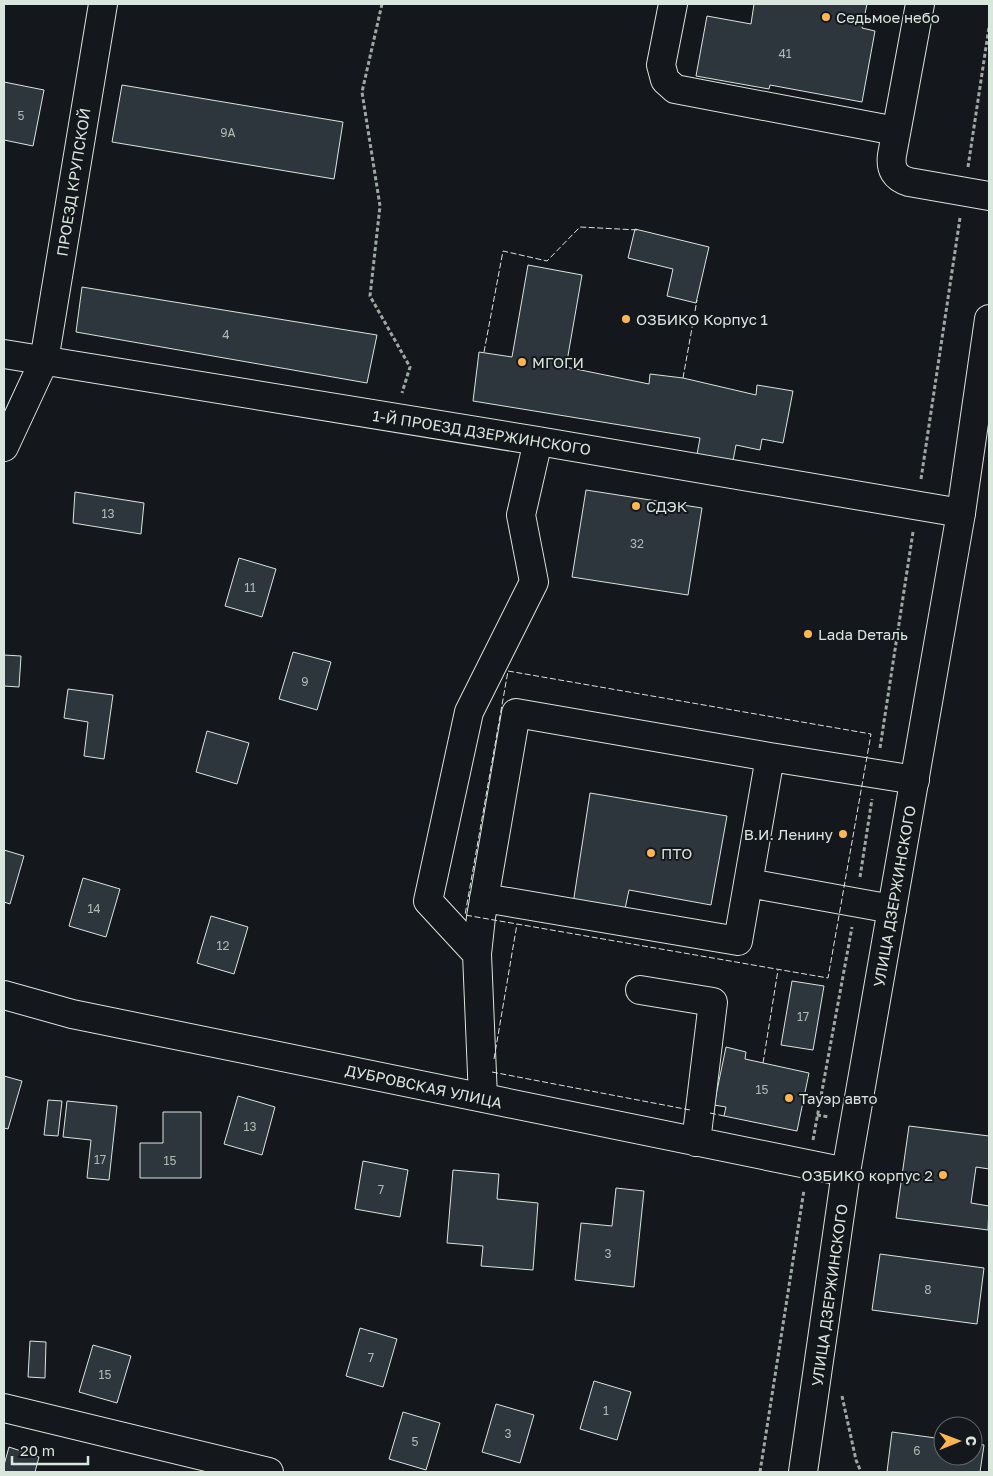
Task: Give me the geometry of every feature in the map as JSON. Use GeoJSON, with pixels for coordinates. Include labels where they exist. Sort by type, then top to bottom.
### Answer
{"type":"FeatureCollection","features":[{"type":"Feature","properties":{"kind":"street","name":"ПРОЕЗД КРУПСКОЙ"},"geometry":{"type":"LineString","coordinates":[[4,447],[44,361],[103,4]]}},
{"type":"Feature","properties":{"kind":"street"},"geometry":{"type":"LineString","coordinates":[[673,4],[662,65],[665,80],[676,89],[896,131]]}},
{"type":"Feature","properties":{"kind":"street"},"geometry":{"type":"LineString","coordinates":[[920,4],[896,131],[891,163],[893,171],[909,182],[989,196]]}},
{"type":"Feature","properties":{"kind":"street","name":"УЛИЦА ДЗЕРЖИНСКОГО"},"geometry":{"type":"LineString","coordinates":[[803,1472],[846,1172],[961,514],[989,319]]}},
{"type":"Feature","properties":{"kind":"street","name":"1-Й ПРОЕЗД ДЗЕРЖИНСКОГО"},"geometry":{"type":"LineString","coordinates":[[4,354],[395,417],[961,514]]}},
{"type":"Feature","properties":{"kind":"street"},"geometry":{"type":"LineString","coordinates":[[477,954],[428,901],[469,712],[534,582],[521,515],[538,441]]}},
{"type":"Feature","properties":{"kind":"street"},"geometry":{"type":"LineString","coordinates":[[483,1098],[477,954],[484,898],[516,713],[914,780]]}},
{"type":"Feature","properties":{"kind":"street"},"geometry":{"type":"LineString","coordinates":[[484,898],[738,941],[770,757]]}},
{"type":"Feature","properties":{"kind":"street"},"geometry":{"type":"LineString","coordinates":[[748,882],[892,909]]}},
{"type":"Feature","properties":{"kind":"street"},"geometry":{"type":"LineString","coordinates":[[640,990],[713,1002],[696,1142]]}},
{"type":"Feature","properties":{"kind":"street","name":"ДУБРОВСКАЯ УЛИЦА"},"geometry":{"type":"LineString","coordinates":[[4,995],[72,1014],[846,1172]]}},
{"type":"Feature","properties":{"kind":"street"},"geometry":{"type":"LineString","coordinates":[[4,1408],[269,1472]]}},
{"type":"Feature","properties":{"kind":"path"},"geometry":{"type":"LineString","coordinates":[[382,4],[362,92],[380,206],[370,296],[410,367],[395,417]]}},
{"type":"Feature","properties":{"kind":"path"},"geometry":{"type":"LineString","coordinates":[[841,1393],[856,1460],[861,1472]]}},
{"type":"Feature","properties":{"kind":"building"},"geometry":{"type":"Polygon","coordinates":[[[754,4],[867,4],[862,28],[875,31],[862,102],[770,85],[769,89],[696,76],[707,16],[751,24],[754,4]]]}},
{"type":"Feature","properties":{"kind":"building"},"geometry":{"type":"Polygon","coordinates":[[[4,82],[44,90],[33,146],[4,140],[4,82]]]}},
{"type":"Feature","properties":{"kind":"building"},"geometry":{"type":"Polygon","coordinates":[[[122,85],[343,122],[334,179],[112,142],[122,85]]]}},
{"type":"Feature","properties":{"kind":"building"},"geometry":{"type":"Polygon","coordinates":[[[635,229],[709,247],[696,303],[667,296],[673,269],[628,258],[635,229]]]}},
{"type":"Feature","properties":{"kind":"building","name":"МГОГИ"},"geometry":{"type":"Polygon","coordinates":[[[528,265],[582,275],[566,367],[649,384],[650,374],[683,378],[756,395],[757,385],[793,391],[783,443],[762,439],[760,450],[736,445],[732,466],[696,460],[700,438],[473,401],[479,352],[512,357],[528,265]]]}},
{"type":"Feature","properties":{"kind":"building"},"geometry":{"type":"Polygon","coordinates":[[[82,287],[377,335],[367,383],[76,332],[82,287]]]}},
{"type":"Feature","properties":{"kind":"building"},"geometry":{"type":"Polygon","coordinates":[[[586,490],[702,508],[688,595],[572,577],[586,490]]]}},
{"type":"Feature","properties":{"kind":"building"},"geometry":{"type":"Polygon","coordinates":[[[75,492],[144,503],[141,534],[73,523],[75,492]]]}},
{"type":"Feature","properties":{"kind":"building"},"geometry":{"type":"Polygon","coordinates":[[[239,558],[276,569],[262,617],[225,606],[239,558]]]}},
{"type":"Feature","properties":{"kind":"building"},"geometry":{"type":"Polygon","coordinates":[[[293,652],[331,662],[317,710],[279,699],[293,652]]]}},
{"type":"Feature","properties":{"kind":"building"},"geometry":{"type":"Polygon","coordinates":[[[4,655],[21,656],[19,687],[4,686],[4,655]]]}},
{"type":"Feature","properties":{"kind":"building"},"geometry":{"type":"Polygon","coordinates":[[[68,689],[113,695],[104,759],[84,756],[88,722],[64,718],[68,689]]]}},
{"type":"Feature","properties":{"kind":"building"},"geometry":{"type":"Polygon","coordinates":[[[207,731],[249,743],[237,784],[196,772],[207,731]]]}},
{"type":"Feature","properties":{"kind":"building","name":"ПТО"},"geometry":{"type":"Polygon","coordinates":[[[590,793],[727,816],[711,905],[629,890],[625,909],[573,904],[590,793]]]}},
{"type":"Feature","properties":{"kind":"building"},"geometry":{"type":"Polygon","coordinates":[[[4,850],[24,856],[10,904],[4,902],[4,850]]]}},
{"type":"Feature","properties":{"kind":"building"},"geometry":{"type":"Polygon","coordinates":[[[83,878],[120,889],[106,937],[69,926],[83,878]]]}},
{"type":"Feature","properties":{"kind":"building"},"geometry":{"type":"Polygon","coordinates":[[[211,916],[248,927],[234,974],[197,963],[211,916]]]}},
{"type":"Feature","properties":{"kind":"building"},"geometry":{"type":"Polygon","coordinates":[[[792,981],[824,986],[813,1050],[781,1045],[792,981]]]}},
{"type":"Feature","properties":{"kind":"building"},"geometry":{"type":"Polygon","coordinates":[[[726,1047],[746,1052],[745,1059],[809,1073],[797,1131],[724,1116],[726,1107],[714,1105],[726,1047]]]}},
{"type":"Feature","properties":{"kind":"building"},"geometry":{"type":"Polygon","coordinates":[[[4,1076],[22,1081],[8,1129],[4,1128],[4,1076]]]}},
{"type":"Feature","properties":{"kind":"building"},"geometry":{"type":"Polygon","coordinates":[[[238,1096],[275,1107],[262,1155],[224,1144],[238,1096]]]}},
{"type":"Feature","properties":{"kind":"building"},"geometry":{"type":"Polygon","coordinates":[[[48,1100],[62,1101],[58,1136],[44,1135],[48,1100]]]}},
{"type":"Feature","properties":{"kind":"building"},"geometry":{"type":"Polygon","coordinates":[[[67,1101],[117,1106],[109,1180],[87,1178],[91,1140],[63,1137],[67,1101]]]}},
{"type":"Feature","properties":{"kind":"building"},"geometry":{"type":"Polygon","coordinates":[[[163,1112],[201,1112],[201,1178],[140,1178],[140,1143],[163,1143],[163,1112]]]}},
{"type":"Feature","properties":{"kind":"building"},"geometry":{"type":"Polygon","coordinates":[[[909,1126],[989,1136],[989,1169],[976,1167],[971,1203],[989,1206],[988,1230],[896,1218],[909,1126]]]}},
{"type":"Feature","properties":{"kind":"building"},"geometry":{"type":"Polygon","coordinates":[[[363,1161],[408,1170],[400,1217],[355,1209],[363,1161]]]}},
{"type":"Feature","properties":{"kind":"building"},"geometry":{"type":"Polygon","coordinates":[[[453,1170],[499,1174],[497,1199],[538,1203],[533,1270],[481,1266],[483,1246],[447,1243],[453,1170]]]}},
{"type":"Feature","properties":{"kind":"building"},"geometry":{"type":"Polygon","coordinates":[[[616,1188],[644,1191],[634,1287],[575,1280],[581,1223],[612,1226],[616,1188]]]}},
{"type":"Feature","properties":{"kind":"building"},"geometry":{"type":"Polygon","coordinates":[[[880,1254],[984,1268],[977,1324],[872,1310],[880,1254]]]}},
{"type":"Feature","properties":{"kind":"building"},"geometry":{"type":"Polygon","coordinates":[[[360,1328],[397,1339],[383,1387],[346,1376],[360,1328]]]}},
{"type":"Feature","properties":{"kind":"building"},"geometry":{"type":"Polygon","coordinates":[[[30,1341],[46,1342],[45,1378],[28,1377],[30,1341]]]}},
{"type":"Feature","properties":{"kind":"building"},"geometry":{"type":"Polygon","coordinates":[[[93,1345],[131,1356],[117,1403],[79,1392],[93,1345]]]}},
{"type":"Feature","properties":{"kind":"building"},"geometry":{"type":"Polygon","coordinates":[[[594,1381],[631,1392],[617,1440],[580,1429],[594,1381]]]}},
{"type":"Feature","properties":{"kind":"building"},"geometry":{"type":"Polygon","coordinates":[[[496,1404],[534,1415],[520,1463],[482,1452],[496,1404]]]}},
{"type":"Feature","properties":{"kind":"building"},"geometry":{"type":"Polygon","coordinates":[[[403,1412],[440,1423],[426,1470],[389,1459],[403,1412]]]}},
{"type":"Feature","properties":{"kind":"building"},"geometry":{"type":"Polygon","coordinates":[[[892,1432],[933,1438],[933,1466],[981,1466],[980,1472],[887,1472],[892,1432]]]}},
{"type":"Feature","properties":{"kind":"building"},"geometry":{"type":"Polygon","coordinates":[[[9,1447],[39,1457],[35,1472],[4,1472],[9,1447]]]}},
{"type":"Feature","properties":{"kind":"fence"},"geometry":{"type":"LineString","coordinates":[[484,352],[503,251],[547,261],[580,227],[638,230]]}},
{"type":"Feature","properties":{"kind":"fence"},"geometry":{"type":"LineString","coordinates":[[683,378],[697,300]]}},
{"type":"Feature","properties":{"kind":"fence"},"geometry":{"type":"LineString","coordinates":[[508,671],[871,734],[828,978],[465,915],[508,671]]}},
{"type":"Feature","properties":{"kind":"fence"},"geometry":{"type":"LineString","coordinates":[[494,1059],[517,924]]}},
{"type":"Feature","properties":{"kind":"fence"},"geometry":{"type":"LineString","coordinates":[[763,1063],[778,970]]}},
{"type":"Feature","properties":{"kind":"fence"},"geometry":{"type":"LineString","coordinates":[[492,1072],[690,1110]]}},
{"type":"Feature","properties":{"kind":"fence"},"geometry":{"type":"LineString","coordinates":[[710,1113],[724,1116]]}},
{"type":"Feature","properties":{"kind":"place","name":"Седьмое небо"},"geometry":{"type":"Point","coordinates":[826,17]}},
{"type":"Feature","properties":{"kind":"place","name":"ОЗБИКО Корпус 1"},"geometry":{"type":"Point","coordinates":[626,319]}},
{"type":"Feature","properties":{"kind":"place","name":"МГОГИ"},"geometry":{"type":"Point","coordinates":[522,362]}},
{"type":"Feature","properties":{"kind":"place","name":"СДЭК"},"geometry":{"type":"Point","coordinates":[636,506]}},
{"type":"Feature","properties":{"kind":"place","name":"Lada Dеталь"},"geometry":{"type":"Point","coordinates":[808,634]}},
{"type":"Feature","properties":{"kind":"place","name":"В.И. Ленину"},"geometry":{"type":"Point","coordinates":[843,834]}},
{"type":"Feature","properties":{"kind":"place","name":"ПТО"},"geometry":{"type":"Point","coordinates":[651,853]}},
{"type":"Feature","properties":{"kind":"place","name":"Тауэр авто"},"geometry":{"type":"Point","coordinates":[789,1098]}},
{"type":"Feature","properties":{"kind":"place","name":"ОЗБИКО корпус 2"},"geometry":{"type":"Point","coordinates":[943,1175]}}]}
